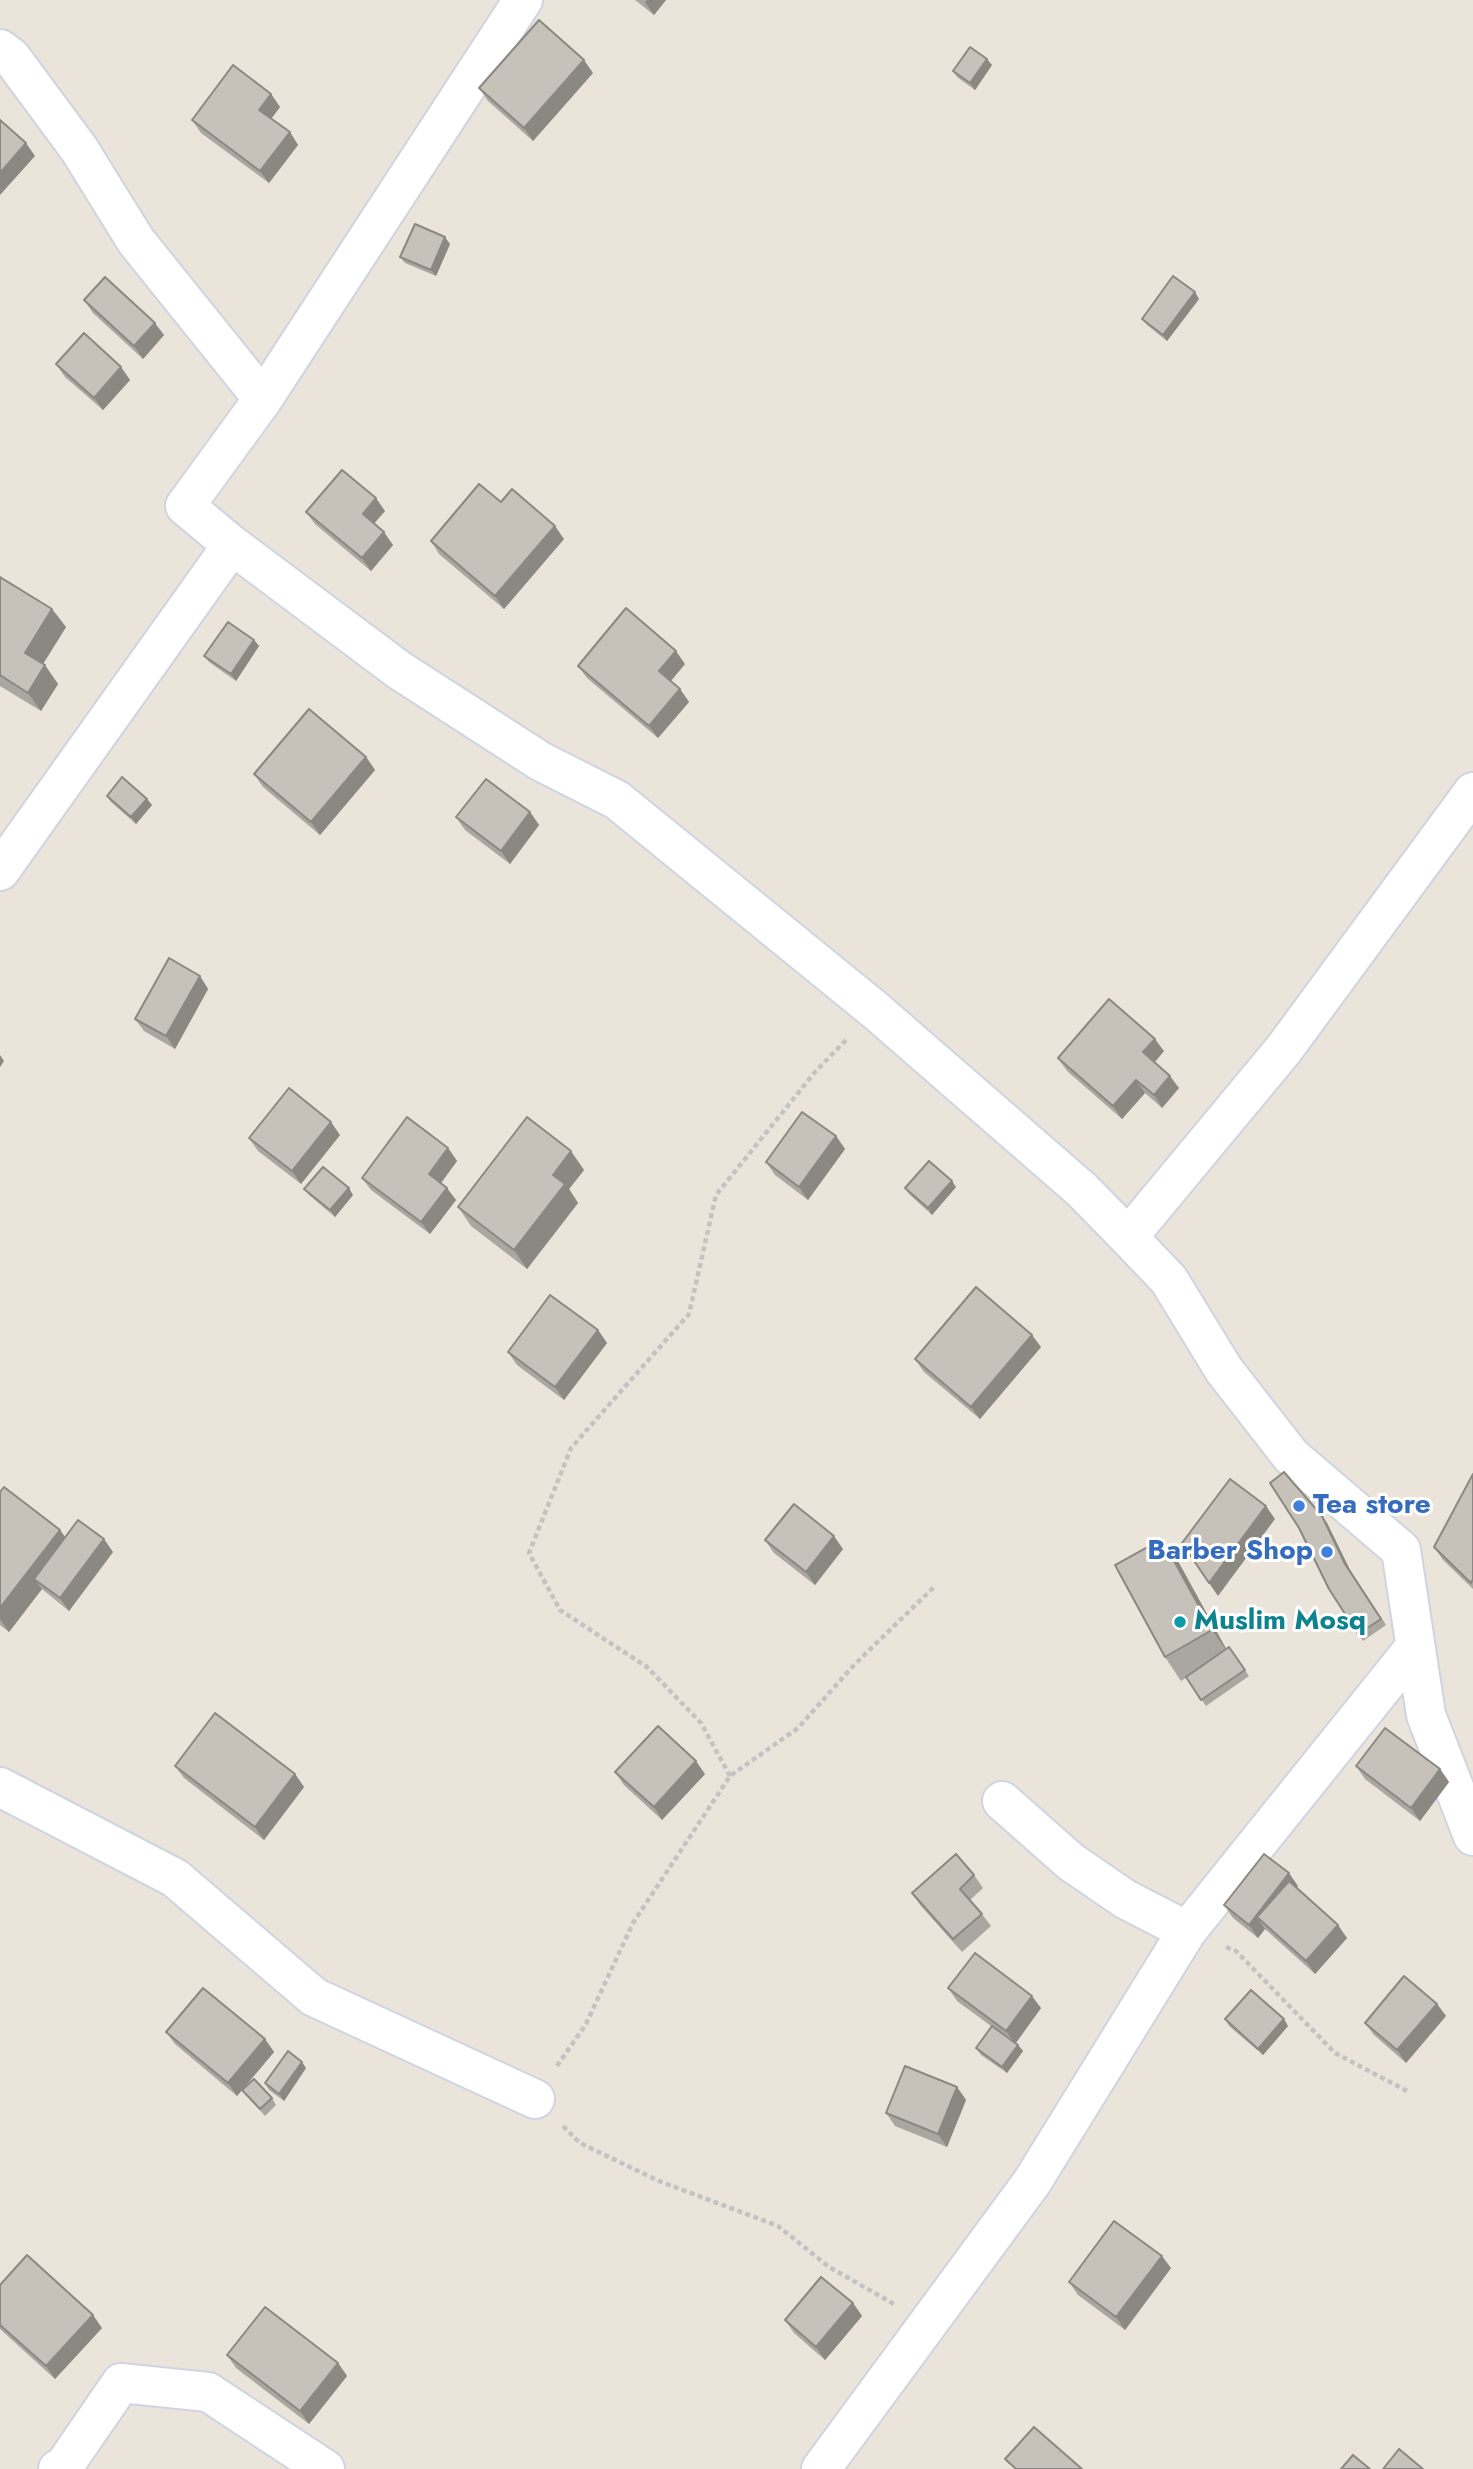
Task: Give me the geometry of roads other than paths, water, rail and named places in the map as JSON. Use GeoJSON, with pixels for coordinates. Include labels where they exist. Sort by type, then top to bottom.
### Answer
{"type":"FeatureCollection","features":[{"type":"Feature","properties":{"kind":"street"},"geometry":{"type":"LineString","coordinates":[[523,0],[263,399],[185,506],[232,545],[399,670],[540,761],[617,800],[875,1010],[1082,1190],[1128,1237],[1169,1280],[1224,1370],[1291,1456],[1401,1550],[1426,1715],[1473,1836]]}},
{"type":"Feature","properties":{"kind":"street"},"geometry":{"type":"LineString","coordinates":[[0,49],[11,57],[79,149],[136,241],[263,399]]}},
{"type":"Feature","properties":{"kind":"street"},"geometry":{"type":"LineString","coordinates":[[0,871],[232,545]]}},
{"type":"Feature","properties":{"kind":"street"},"geometry":{"type":"LineString","coordinates":[[1128,1237],[1284,1049],[1473,792]]}},
{"type":"Feature","properties":{"kind":"street"},"geometry":{"type":"LineString","coordinates":[[821,2469],[1032,2182],[1187,1931],[1415,1647]]}},
{"type":"Feature","properties":{"kind":"street"},"geometry":{"type":"LineString","coordinates":[[0,1787],[175,1878],[314,1997],[535,2099]]}},
{"type":"Feature","properties":{"kind":"street"},"geometry":{"type":"LineString","coordinates":[[1002,1801],[1071,1863],[1125,1899],[1187,1931]]}},
{"type":"Feature","properties":{"kind":"street"},"geometry":{"type":"LineString","coordinates":[[58,2469],[64,2466],[121,2382],[208,2392],[325,2469]]}},
{"type":"Feature","properties":{"kind":"place","name":"Tea store"},"geometry":{"type":"Point","coordinates":[1299,1506]}},
{"type":"Feature","properties":{"kind":"place","name":"Barber Shop"},"geometry":{"type":"Point","coordinates":[1327,1552]}},
{"type":"Feature","properties":{"kind":"place","name":"Muslim Mosq"},"geometry":{"type":"Point","coordinates":[1180,1622]}}]}
